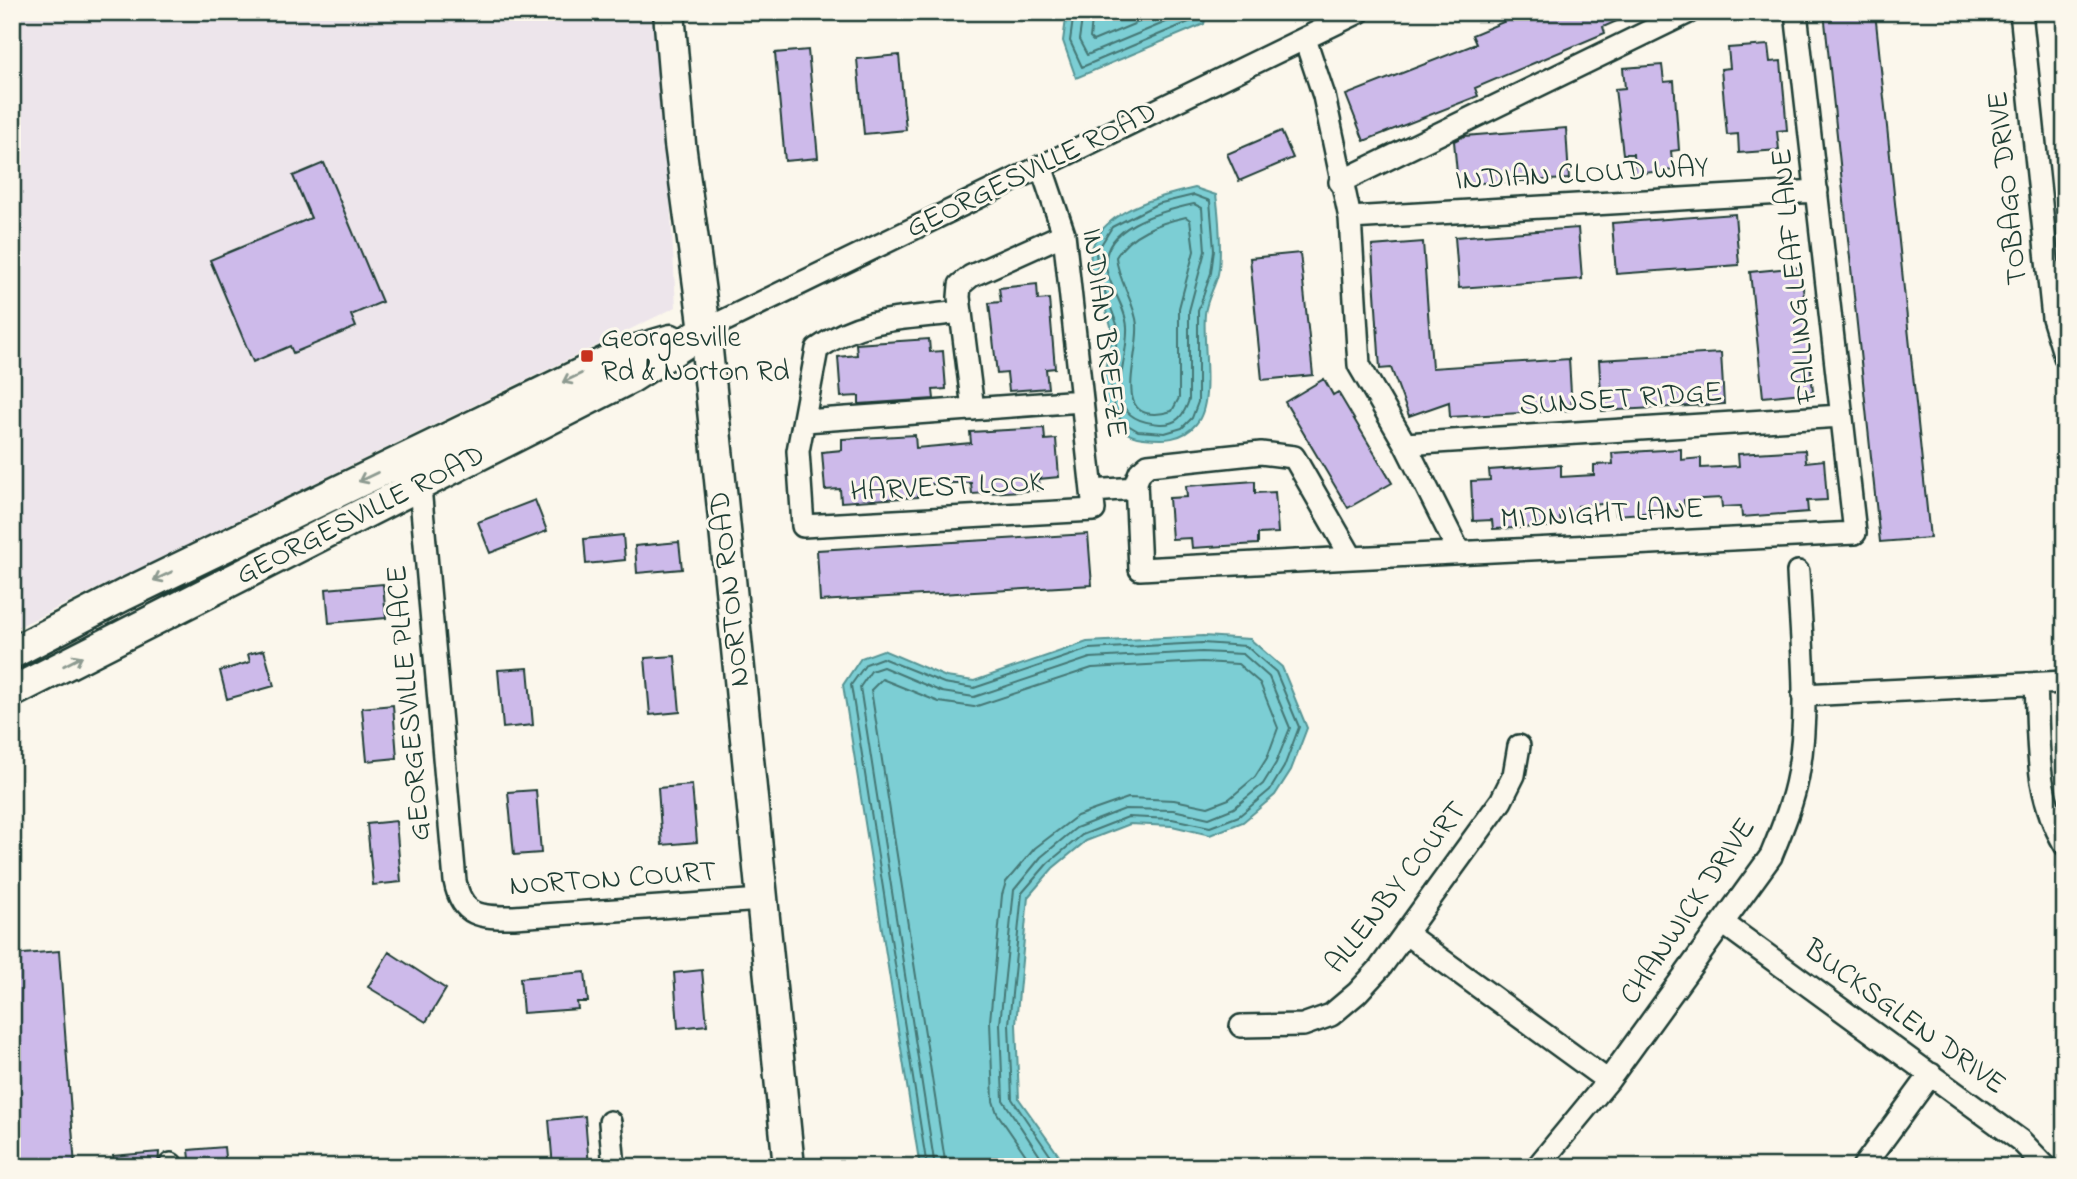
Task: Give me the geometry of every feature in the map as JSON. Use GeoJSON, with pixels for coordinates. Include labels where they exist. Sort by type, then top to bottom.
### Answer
{"type":"FeatureCollection","features":[{"type":"Feature","properties":{"kind":"main road","name":"NORTON ROAD"},"geometry":{"type":"LineString","coordinates":[[669,12],[680,144],[705,330],[789,1167]]}},
{"type":"Feature","properties":{"kind":"main road","name":"GEORGESVILLE ROAD"},"geometry":{"type":"LineString","coordinates":[[12,692],[630,378],[705,330]]}},
{"type":"Feature","properties":{"kind":"main road","name":"GEORGESVILLE ROAD"},"geometry":{"type":"LineString","coordinates":[[12,653],[124,595],[620,355],[705,330]]}},
{"type":"Feature","properties":{"kind":"street"},"geometry":{"type":"LineString","coordinates":[[1340,182],[1689,12]]}},
{"type":"Feature","properties":{"kind":"street","name":"FALLING LEAF LANE"},"geometry":{"type":"LineString","coordinates":[[1796,12],[1855,533]]}},
{"type":"Feature","properties":{"kind":"street","name":"TOBAGO DRIVE"},"geometry":{"type":"LineString","coordinates":[[2021,12],[2053,318],[2065,357]]}},
{"type":"Feature","properties":{"kind":"street","name":"GEORGESVILLE ROAD"},"geometry":{"type":"LineString","coordinates":[[705,330],[1352,14]]}},
{"type":"Feature","properties":{"kind":"street"},"geometry":{"type":"LineString","coordinates":[[1305,39],[1324,96],[1340,182],[1350,218],[1359,365],[1405,444],[1460,552]]}},
{"type":"Feature","properties":{"kind":"street","name":"INDIAN BREEZE"},"geometry":{"type":"LineString","coordinates":[[1041,166],[1064,234],[1093,500]]}},
{"type":"Feature","properties":{"kind":"street","name":"INDIAN CLOUD WAY"},"geometry":{"type":"LineString","coordinates":[[1350,218],[1817,191]]}},
{"type":"Feature","properties":{"kind":"street"},"geometry":{"type":"LineString","coordinates":[[973,409],[960,285],[971,276],[1064,234]]}},
{"type":"Feature","properties":{"kind":"street"},"geometry":{"type":"LineString","coordinates":[[961,312],[864,323],[836,336],[817,349],[805,421],[1082,401]]}},
{"type":"Feature","properties":{"kind":"street","name":"SUNSET RIDGE"},"geometry":{"type":"LineString","coordinates":[[1405,444],[1841,416]]}},
{"type":"Feature","properties":{"kind":"street","name":"HARVEST LOOK"},"geometry":{"type":"LineString","coordinates":[[805,421],[798,451],[803,526],[1093,500]]}},
{"type":"Feature","properties":{"kind":"street"},"geometry":{"type":"LineString","coordinates":[[1093,500],[1136,488],[1140,472],[1148,465],[1261,453],[1294,457],[1352,558]]}},
{"type":"Feature","properties":{"kind":"street","name":"GEORGESVILLE PLACE"},"geometry":{"type":"LineString","coordinates":[[420,487],[455,881],[458,897],[468,910]]}},
{"type":"Feature","properties":{"kind":"street","name":"MIDNIGHT LANE"},"geometry":{"type":"LineString","coordinates":[[1136,488],[1140,569],[1855,533]]}},
{"type":"Feature","properties":{"kind":"street","name":"CHANWICK DRIVE"},"geometry":{"type":"LineString","coordinates":[[1537,1167],[1608,1081],[1771,856],[1788,816],[1799,774],[1803,695],[1798,572]]}},
{"type":"Feature","properties":{"kind":"street"},"geometry":{"type":"LineString","coordinates":[[1803,695],[2065,682]]}},
{"type":"Feature","properties":{"kind":"street"},"geometry":{"type":"LineString","coordinates":[[2036,684],[2041,783],[2047,812],[2065,845]]}},
{"type":"Feature","properties":{"kind":"street","name":"ALLENBY COURT"},"geometry":{"type":"LineString","coordinates":[[1241,1026],[1303,1025],[1331,1015],[1372,976],[1501,801],[1514,775],[1519,746]]}},
{"type":"Feature","properties":{"kind":"street","name":"NORTON COURT"},"geometry":{"type":"LineString","coordinates":[[468,910],[478,916],[514,917],[762,900]]}},
{"type":"Feature","properties":{"kind":"street","name":"BUCKSGLEN DRIVE"},"geometry":{"type":"LineString","coordinates":[[1723,923],[2021,1141],[2046,1167]]}},
{"type":"Feature","properties":{"kind":"street"},"geometry":{"type":"LineString","coordinates":[[1405,933],[1608,1081]]}},
{"type":"Feature","properties":{"kind":"street"},"geometry":{"type":"LineString","coordinates":[[1863,1167],[1931,1074]]}},
{"type":"Feature","properties":{"kind":"street"},"geometry":{"type":"LineString","coordinates":[[610,1122],[614,1167]]}},
{"type":"Feature","properties":{"kind":"shaded area"},"geometry":{"type":"Polygon","coordinates":[[[12,12],[660,12],[676,307],[12,630],[12,12]]]}},
{"type":"Feature","properties":{"kind":"water"},"geometry":{"type":"Polygon","coordinates":[[[1067,12],[1207,12],[1204,24],[1076,78],[1063,41],[1067,12]]]}},
{"type":"Feature","properties":{"kind":"water"},"geometry":{"type":"Polygon","coordinates":[[[1195,188],[1216,195],[1220,235],[1218,274],[1205,314],[1205,402],[1196,424],[1185,434],[1165,439],[1136,437],[1118,425],[1104,400],[1103,382],[1112,335],[1107,312],[1091,271],[1091,252],[1098,236],[1124,212],[1160,197],[1195,188]]]}},
{"type":"Feature","properties":{"kind":"water"},"geometry":{"type":"Polygon","coordinates":[[[1203,636],[1250,639],[1282,667],[1307,728],[1291,770],[1275,795],[1243,822],[1210,835],[1172,826],[1130,824],[1086,841],[1053,868],[1028,897],[1016,1024],[1019,1099],[1067,1167],[920,1167],[843,685],[861,658],[883,650],[946,677],[974,681],[1087,642],[1203,636]]]}},
{"type":"Feature","properties":{"kind":"building"},"geometry":{"type":"Polygon","coordinates":[[[1527,12],[1637,12],[1603,27],[1605,33],[1475,88],[1478,96],[1364,141],[1346,95],[1476,44],[1472,35],[1527,12]]]}},
{"type":"Feature","properties":{"kind":"building"},"geometry":{"type":"Polygon","coordinates":[[[1824,12],[1875,12],[1930,538],[1880,542],[1824,12]]]}},
{"type":"Feature","properties":{"kind":"building"},"geometry":{"type":"Polygon","coordinates":[[[1768,45],[1770,62],[1781,61],[1787,130],[1777,131],[1779,150],[1739,153],[1738,134],[1727,135],[1721,69],[1730,68],[1728,48],[1768,45]]]}},
{"type":"Feature","properties":{"kind":"building"},"geometry":{"type":"Polygon","coordinates":[[[808,50],[818,158],[785,161],[775,53],[808,50]]]}},
{"type":"Feature","properties":{"kind":"building"},"geometry":{"type":"Polygon","coordinates":[[[899,55],[906,130],[864,134],[857,59],[899,55]]]}},
{"type":"Feature","properties":{"kind":"building"},"geometry":{"type":"Polygon","coordinates":[[[1662,65],[1664,82],[1674,81],[1679,150],[1671,151],[1673,170],[1634,174],[1633,154],[1623,154],[1615,89],[1625,88],[1623,68],[1662,65]]]}},
{"type":"Feature","properties":{"kind":"building"},"geometry":{"type":"Polygon","coordinates":[[[1566,128],[1569,179],[1458,184],[1454,141],[1464,136],[1566,128]]]}},
{"type":"Feature","properties":{"kind":"building"},"geometry":{"type":"Polygon","coordinates":[[[1281,131],[1293,158],[1239,181],[1227,154],[1281,131]]]}},
{"type":"Feature","properties":{"kind":"building"},"geometry":{"type":"Polygon","coordinates":[[[324,163],[382,302],[351,315],[356,327],[293,353],[290,346],[253,362],[210,260],[311,218],[293,176],[324,163]]]}},
{"type":"Feature","properties":{"kind":"building"},"geometry":{"type":"Polygon","coordinates":[[[1735,214],[1739,265],[1616,274],[1612,223],[1735,214]]]}},
{"type":"Feature","properties":{"kind":"building"},"geometry":{"type":"Polygon","coordinates":[[[1578,228],[1582,279],[1459,288],[1455,237],[1578,228]]]}},
{"type":"Feature","properties":{"kind":"building"},"geometry":{"type":"Polygon","coordinates":[[[1423,242],[1432,368],[1569,359],[1572,410],[1450,417],[1449,402],[1409,416],[1391,368],[1380,369],[1372,246],[1423,242]]]}},
{"type":"Feature","properties":{"kind":"building"},"geometry":{"type":"Polygon","coordinates":[[[1300,253],[1313,375],[1262,380],[1250,258],[1300,253]]]}},
{"type":"Feature","properties":{"kind":"building"},"geometry":{"type":"Polygon","coordinates":[[[1801,267],[1813,392],[1763,397],[1750,272],[1801,267]]]}},
{"type":"Feature","properties":{"kind":"building"},"geometry":{"type":"Polygon","coordinates":[[[1037,284],[1038,300],[1049,299],[1055,368],[1046,369],[1048,388],[1009,391],[1007,373],[997,374],[989,303],[1001,302],[999,288],[1037,284]]]}},
{"type":"Feature","properties":{"kind":"building"},"geometry":{"type":"Polygon","coordinates":[[[929,339],[930,352],[943,351],[946,389],[933,390],[934,399],[859,404],[859,396],[841,397],[838,357],[857,355],[856,344],[929,339]]]}},
{"type":"Feature","properties":{"kind":"building"},"geometry":{"type":"Polygon","coordinates":[[[1721,353],[1724,404],[1602,411],[1599,360],[1721,353]]]}},
{"type":"Feature","properties":{"kind":"building"},"geometry":{"type":"Polygon","coordinates":[[[1324,379],[1333,395],[1338,392],[1392,483],[1348,508],[1285,402],[1324,379]]]}},
{"type":"Feature","properties":{"kind":"building"},"geometry":{"type":"Polygon","coordinates":[[[1044,428],[1045,440],[1056,439],[1059,477],[1039,479],[1040,490],[972,494],[971,483],[918,485],[918,497],[841,502],[840,489],[825,490],[822,452],[842,450],[842,439],[915,435],[916,448],[971,443],[970,432],[1044,428]]]}},
{"type":"Feature","properties":{"kind":"building"},"geometry":{"type":"Polygon","coordinates":[[[1681,449],[1681,460],[1701,458],[1701,468],[1739,466],[1738,454],[1805,450],[1806,462],[1824,460],[1827,500],[1807,501],[1808,512],[1742,517],[1741,506],[1722,507],[1721,498],[1684,500],[1685,510],[1616,515],[1615,503],[1578,506],[1578,514],[1560,515],[1561,526],[1493,529],[1492,520],[1473,521],[1471,481],[1490,480],[1489,470],[1561,465],[1561,477],[1594,475],[1594,465],[1613,464],[1612,453],[1681,449]]]}},
{"type":"Feature","properties":{"kind":"building"},"geometry":{"type":"Polygon","coordinates":[[[1255,481],[1255,493],[1275,492],[1278,533],[1258,534],[1258,544],[1192,548],[1191,538],[1172,539],[1169,498],[1187,497],[1186,486],[1255,481]]]}},
{"type":"Feature","properties":{"kind":"building"},"geometry":{"type":"Polygon","coordinates":[[[535,500],[547,531],[490,553],[478,522],[535,500]]]}},
{"type":"Feature","properties":{"kind":"building"},"geometry":{"type":"Polygon","coordinates":[[[1088,534],[1092,585],[820,601],[817,550],[1088,534]]]}},
{"type":"Feature","properties":{"kind":"building"},"geometry":{"type":"Polygon","coordinates":[[[623,535],[625,560],[586,564],[584,539],[623,535]]]}},
{"type":"Feature","properties":{"kind":"building"},"geometry":{"type":"Polygon","coordinates":[[[679,542],[682,569],[637,573],[635,546],[679,542]]]}},
{"type":"Feature","properties":{"kind":"building"},"geometry":{"type":"Polygon","coordinates":[[[383,584],[386,618],[329,623],[326,589],[383,584]]]}},
{"type":"Feature","properties":{"kind":"building"},"geometry":{"type":"Polygon","coordinates":[[[264,650],[274,686],[227,699],[220,671],[250,662],[248,654],[264,650]]]}},
{"type":"Feature","properties":{"kind":"building"},"geometry":{"type":"Polygon","coordinates":[[[675,656],[680,712],[650,715],[645,658],[675,656]]]}},
{"type":"Feature","properties":{"kind":"building"},"geometry":{"type":"Polygon","coordinates":[[[528,668],[533,725],[503,728],[498,670],[528,668]]]}},
{"type":"Feature","properties":{"kind":"building"},"geometry":{"type":"Polygon","coordinates":[[[393,705],[397,758],[367,761],[362,708],[393,705]]]}},
{"type":"Feature","properties":{"kind":"building"},"geometry":{"type":"Polygon","coordinates":[[[692,785],[697,842],[662,845],[658,788],[692,785]]]}},
{"type":"Feature","properties":{"kind":"building"},"geometry":{"type":"Polygon","coordinates":[[[536,790],[541,853],[514,855],[508,792],[536,790]]]}},
{"type":"Feature","properties":{"kind":"building"},"geometry":{"type":"Polygon","coordinates":[[[396,821],[401,882],[373,885],[367,824],[396,821]]]}},
{"type":"Feature","properties":{"kind":"building"},"geometry":{"type":"Polygon","coordinates":[[[59,951],[75,1167],[12,1167],[12,955],[59,951]]]}},
{"type":"Feature","properties":{"kind":"building"},"geometry":{"type":"Polygon","coordinates":[[[389,952],[446,989],[426,1022],[368,987],[389,952]]]}},
{"type":"Feature","properties":{"kind":"building"},"geometry":{"type":"Polygon","coordinates":[[[702,970],[707,1025],[678,1028],[674,973],[702,970]]]}},
{"type":"Feature","properties":{"kind":"building"},"geometry":{"type":"Polygon","coordinates":[[[585,972],[588,1002],[577,1002],[578,1009],[523,1013],[520,978],[585,972]]]}},
{"type":"Feature","properties":{"kind":"building"},"geometry":{"type":"Polygon","coordinates":[[[585,1116],[589,1167],[553,1167],[549,1120],[585,1116]]]}},
{"type":"Feature","properties":{"kind":"building"},"geometry":{"type":"Polygon","coordinates":[[[224,1147],[226,1167],[191,1167],[189,1150],[224,1147]]]}},
{"type":"Feature","properties":{"kind":"building"},"geometry":{"type":"Polygon","coordinates":[[[159,1152],[158,1167],[114,1167],[113,1156],[159,1152]]]}},
{"type":"Feature","properties":{"kind":"place","name":"Georgesville Rd & Norton Rd"},"geometry":{"type":"Point","coordinates":[587,356]}}]}
